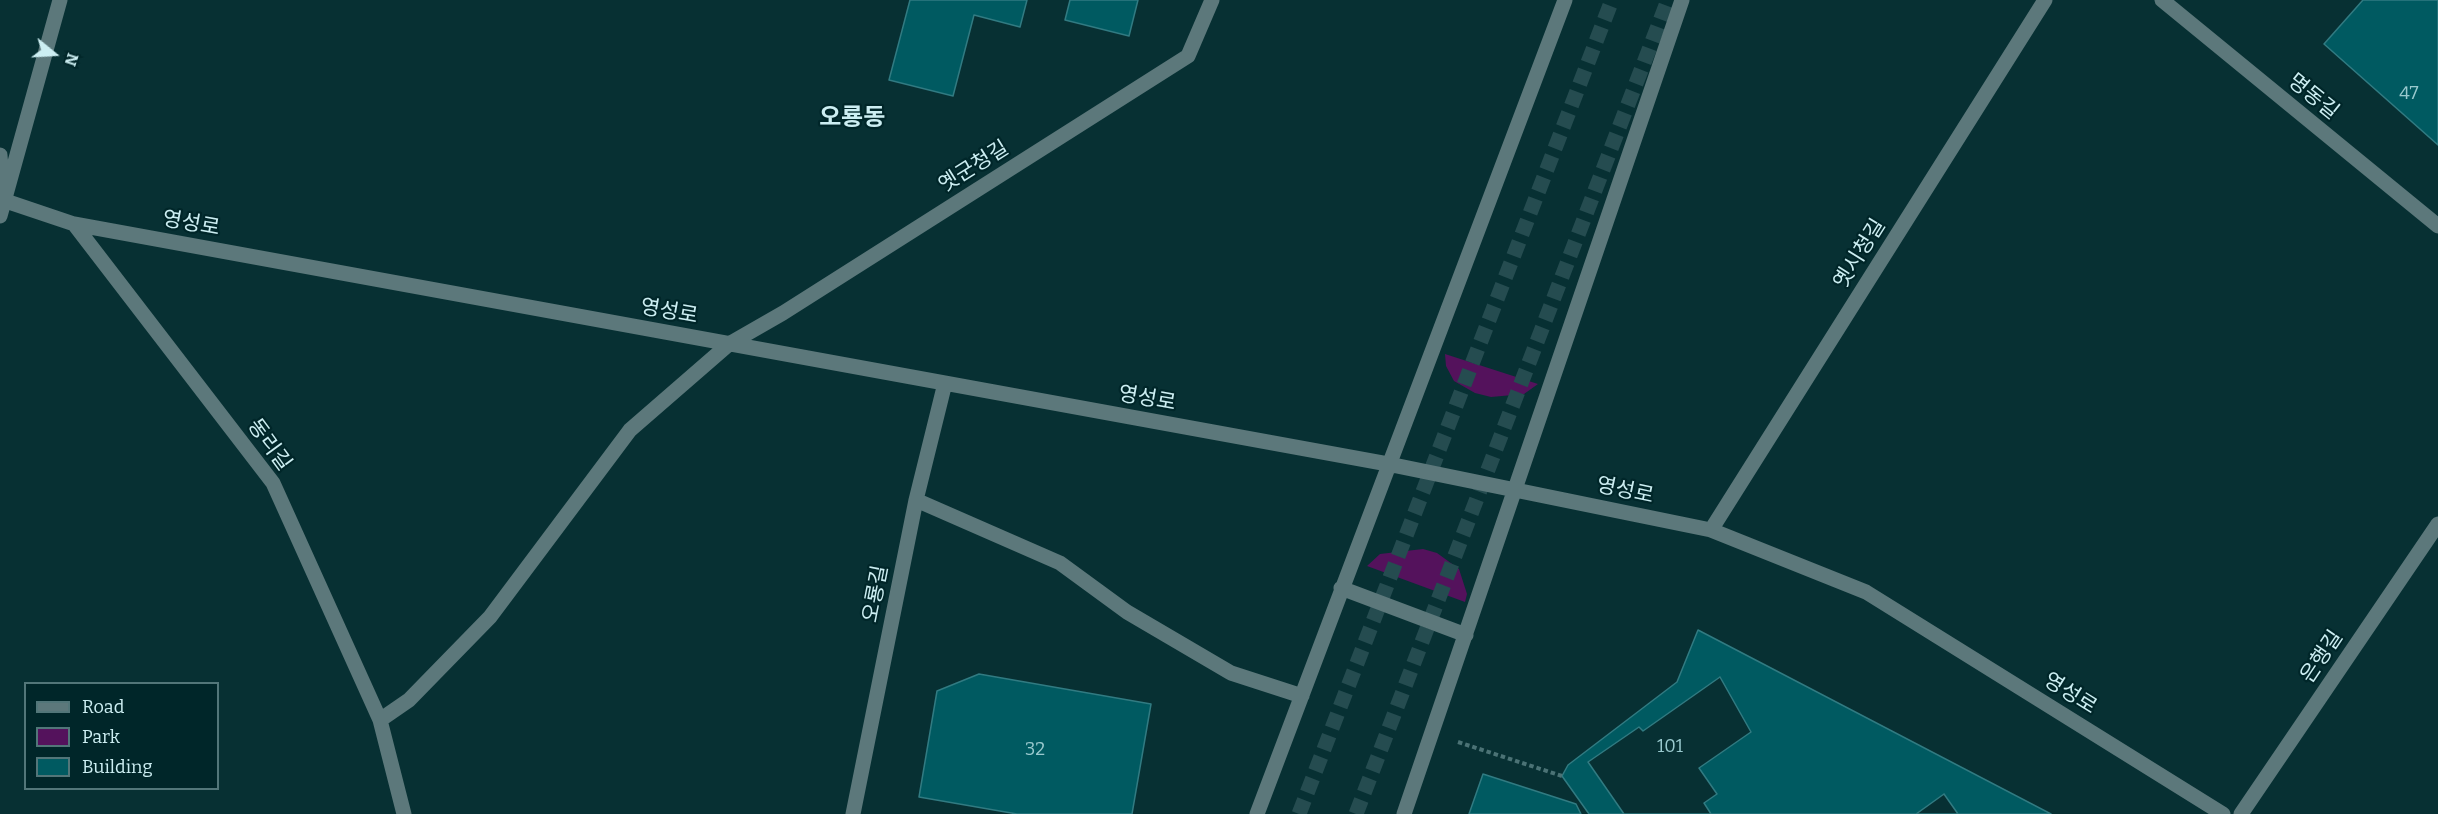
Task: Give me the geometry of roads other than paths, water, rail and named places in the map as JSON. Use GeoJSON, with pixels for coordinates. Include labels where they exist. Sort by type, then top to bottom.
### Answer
{"type":"FeatureCollection","features":[{"type":"Feature","properties":{"kind":"street"},"geometry":{"type":"LineString","coordinates":[[2,199],[60,0]]}},
{"type":"Feature","properties":{"kind":"street","name":"옛군청길"},"geometry":{"type":"LineString","coordinates":[[729,344],[783,313],[1188,56],[1212,0]]}},
{"type":"Feature","properties":{"kind":"street"},"geometry":{"type":"LineString","coordinates":[[1257,814],[1565,0]]}},
{"type":"Feature","properties":{"kind":"street"},"geometry":{"type":"LineString","coordinates":[[1404,814],[1682,0]]}},
{"type":"Feature","properties":{"kind":"street","name":"옛시청길"},"geometry":{"type":"LineString","coordinates":[[1711,530],[2045,0]]}},
{"type":"Feature","properties":{"kind":"street","name":"명동길"},"geometry":{"type":"LineString","coordinates":[[2162,0],[2438,226]]}},
{"type":"Feature","properties":{"kind":"street"},"geometry":{"type":"LineString","coordinates":[[0,155],[2,199],[0,216]]}},
{"type":"Feature","properties":{"kind":"street","name":"영성로"},"geometry":{"type":"LineString","coordinates":[[2,199],[74,224],[1388,464],[1711,530],[1866,592],[2223,814]]}},
{"type":"Feature","properties":{"kind":"street","name":"동리길"},"geometry":{"type":"LineString","coordinates":[[74,224],[273,483],[380,720],[404,814]]}},
{"type":"Feature","properties":{"kind":"street"},"geometry":{"type":"LineString","coordinates":[[380,720],[409,700],[490,617],[630,430],[729,344]]}},
{"type":"Feature","properties":{"kind":"street","name":"오룡길"},"geometry":{"type":"LineString","coordinates":[[853,814],[916,500],[945,383]]}},
{"type":"Feature","properties":{"kind":"street"},"geometry":{"type":"LineString","coordinates":[[916,500],[1060,563],[1127,612],[1231,673],[1302,696]]}},
{"type":"Feature","properties":{"kind":"street","name":"은행길"},"geometry":{"type":"LineString","coordinates":[[2241,814],[2438,524]]}},
{"type":"Feature","properties":{"kind":"street"},"geometry":{"type":"LineString","coordinates":[[1341,588],[1466,635]]}},
{"type":"Feature","properties":{"kind":"tunnel"},"geometry":{"type":"LineString","coordinates":[[1299,814],[1612,0]]}},
{"type":"Feature","properties":{"kind":"tunnel"},"geometry":{"type":"LineString","coordinates":[[1356,814],[1668,0]]}},
{"type":"Feature","properties":{"kind":"district","name":"오룡동"},"geometry":{"type":"Point","coordinates":[852,118]}}]}
